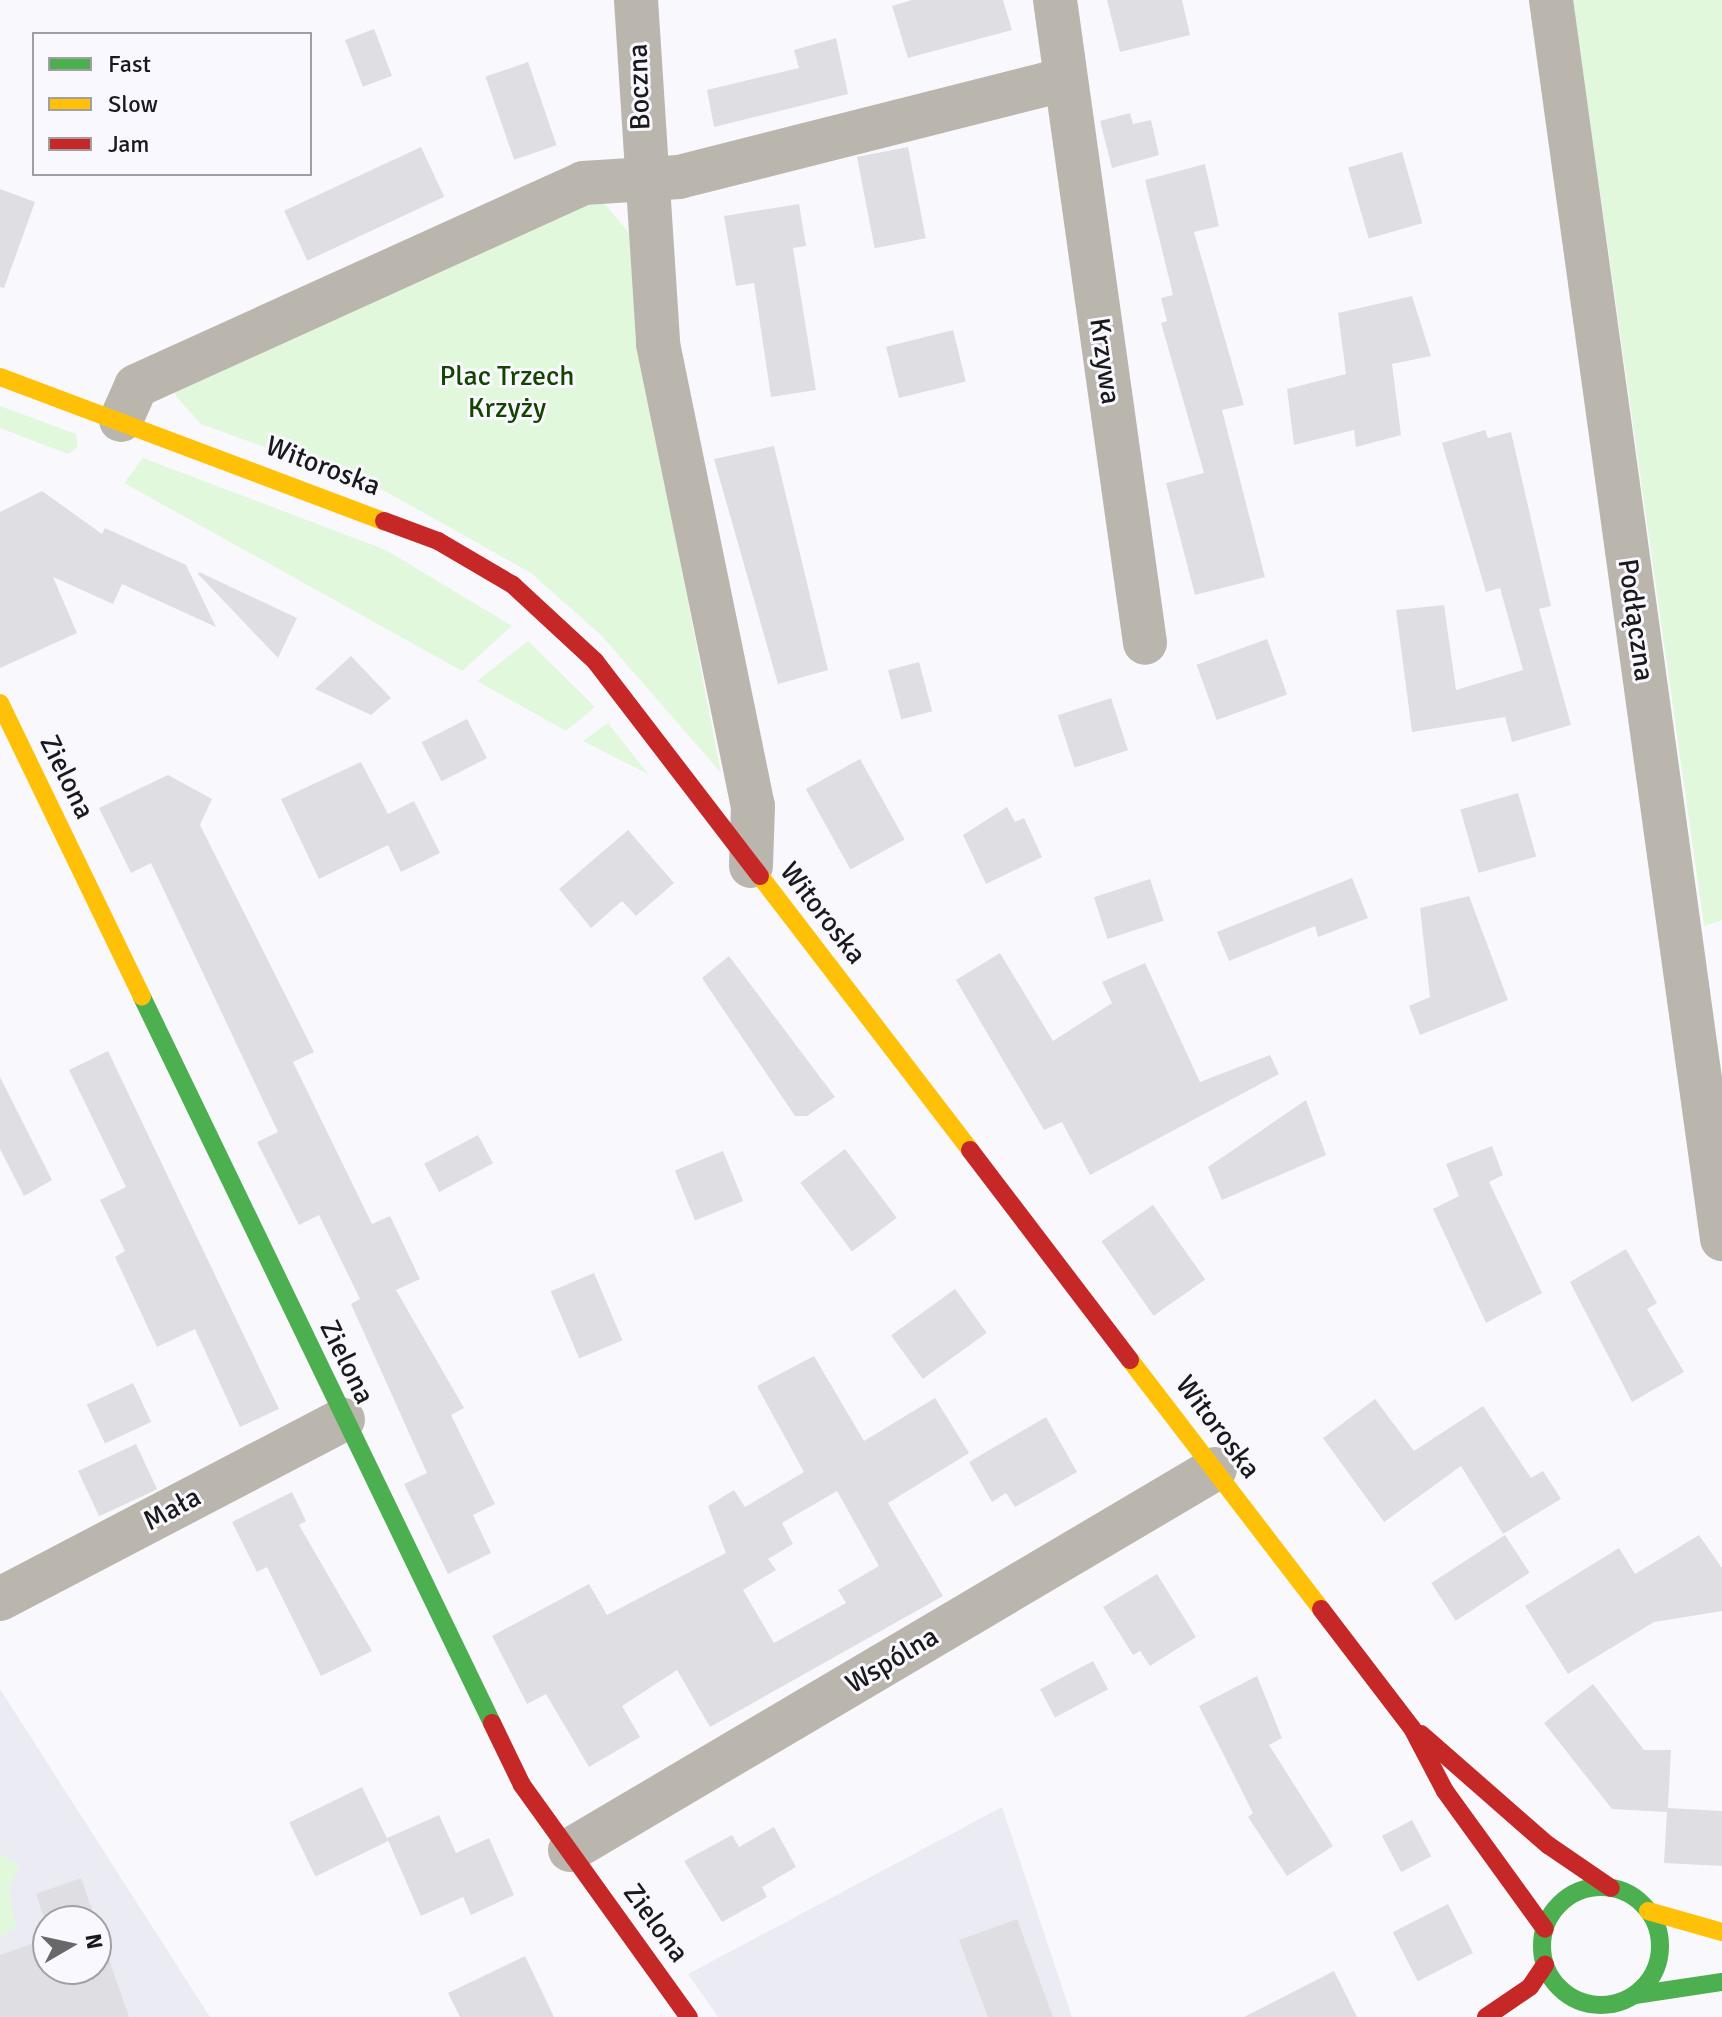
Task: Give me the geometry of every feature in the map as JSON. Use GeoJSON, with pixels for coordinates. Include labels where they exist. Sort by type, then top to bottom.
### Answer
{"type":"FeatureCollection","features":[{"type":"Feature","properties":{"kind":"main road","name":"Witoroska"},"geometry":{"type":"LineString","coordinates":[[0,377],[438,541],[513,585],[635,707],[751,866],[1412,1728],[1445,1791],[1545,1929]]}},
{"type":"Feature","properties":{"kind":"main road","name":"Zielona"},"geometry":{"type":"LineString","coordinates":[[0,703],[343,1420],[522,1785],[689,2017]]}},
{"type":"Feature","properties":{"kind":"main road","name":"Witoroska"},"geometry":{"type":"LineString","coordinates":[[1412,1728],[1468,1769],[1548,1845],[1611,1888],[1648,1911],[1722,1932]]}},
{"type":"Feature","properties":{"kind":"main road"},"geometry":{"type":"LineString","coordinates":[[1595,2005],[1559,1988],[1545,1965],[1545,1929],[1565,1899],[1611,1888]]}},
{"type":"Feature","properties":{"kind":"main road"},"geometry":{"type":"LineString","coordinates":[[1635,1995],[1660,1956],[1648,1911]]}},
{"type":"Feature","properties":{"kind":"main road"},"geometry":{"type":"LineString","coordinates":[[1486,2017],[1530,1987],[1545,1965]]}},
{"type":"Feature","properties":{"kind":"main road"},"geometry":{"type":"LineString","coordinates":[[1566,2017],[1595,2005],[1635,1995],[1722,1982]]}},
{"type":"Feature","properties":{"kind":"street","name":"Boczna"},"geometry":{"type":"LineString","coordinates":[[636,0],[643,174]]}},
{"type":"Feature","properties":{"kind":"street","name":"Krzywa"},"geometry":{"type":"LineString","coordinates":[[1055,0],[1145,643]]}},
{"type":"Feature","properties":{"kind":"street","name":"Podłączna"},"geometry":{"type":"LineString","coordinates":[[1551,0],[1722,1239]]}},
{"type":"Feature","properties":{"kind":"street"},"geometry":{"type":"LineString","coordinates":[[121,420],[136,386],[583,183],[643,174],[679,177],[1065,79]]}},
{"type":"Feature","properties":{"kind":"street"},"geometry":{"type":"LineString","coordinates":[[643,174],[658,344],[753,806],[751,866]]}},
{"type":"Feature","properties":{"kind":"street","name":"Mała"},"geometry":{"type":"LineString","coordinates":[[0,1599],[343,1420]]}},
{"type":"Feature","properties":{"kind":"street","name":"Wspólna"},"geometry":{"type":"LineString","coordinates":[[570,1850],[1215,1469]]}},
{"type":"Feature","properties":{"kind":"shaded area"},"geometry":{"type":"Polygon","coordinates":[[[0,1689],[210,2017],[0,2017],[0,1689]]]}},
{"type":"Feature","properties":{"kind":"shaded area"},"geometry":{"type":"Polygon","coordinates":[[[1002,1807],[1072,2017],[718,2017],[688,1974],[1002,1807]]]}},
{"type":"Feature","properties":{"kind":"green space"},"geometry":{"type":"Polygon","coordinates":[[[1573,0],[1722,0],[1722,920],[1704,926],[1573,0]]]}},
{"type":"Feature","properties":{"kind":"green space","name":"Plac Trzech Krzyży"},"geometry":{"type":"Polygon","coordinates":[[[603,202],[629,233],[659,452],[721,773],[602,636],[531,573],[383,490],[201,424],[176,396],[175,390],[571,206],[603,202]]]}},
{"type":"Feature","properties":{"kind":"green space"},"geometry":{"type":"Polygon","coordinates":[[[0,406],[76,434],[78,447],[68,454],[0,428],[0,406]]]}},
{"type":"Feature","properties":{"kind":"green space"},"geometry":{"type":"Polygon","coordinates":[[[143,458],[386,550],[512,626],[462,671],[124,483],[143,458]]]}},
{"type":"Feature","properties":{"kind":"green space"},"geometry":{"type":"Polygon","coordinates":[[[528,641],[595,707],[566,731],[477,681],[528,641]]]}},
{"type":"Feature","properties":{"kind":"green space"},"geometry":{"type":"Polygon","coordinates":[[[608,723],[648,774],[583,741],[608,723]]]}},
{"type":"Feature","properties":{"kind":"green space"},"geometry":{"type":"Polygon","coordinates":[[[0,1854],[20,1865],[9,1889],[16,1927],[0,1938],[0,1854]]]}},
{"type":"Feature","properties":{"kind":"building"},"geometry":{"type":"Polygon","coordinates":[[[912,0],[1003,0],[1012,30],[908,58],[892,6],[912,0]]]}},
{"type":"Feature","properties":{"kind":"building"},"geometry":{"type":"Polygon","coordinates":[[[1107,0],[1182,0],[1190,35],[1120,52],[1107,0]]]}},
{"type":"Feature","properties":{"kind":"building"},"geometry":{"type":"Polygon","coordinates":[[[374,29],[392,76],[363,87],[345,40],[374,29]]]}},
{"type":"Feature","properties":{"kind":"building"},"geometry":{"type":"Polygon","coordinates":[[[836,38],[848,94],[714,127],[707,90],[799,68],[794,50],[836,38]]]}},
{"type":"Feature","properties":{"kind":"building"},"geometry":{"type":"Polygon","coordinates":[[[528,62],[557,145],[514,160],[485,77],[528,62]]]}},
{"type":"Feature","properties":{"kind":"building"},"geometry":{"type":"Polygon","coordinates":[[[1130,113],[1133,124],[1151,120],[1159,155],[1112,168],[1100,121],[1130,113]]]}},
{"type":"Feature","properties":{"kind":"building"},"geometry":{"type":"Polygon","coordinates":[[[421,147],[444,197],[307,261],[284,211],[421,147]]]}},
{"type":"Feature","properties":{"kind":"building"},"geometry":{"type":"Polygon","coordinates":[[[908,147],[926,238],[875,248],[857,157],[908,147]]]}},
{"type":"Feature","properties":{"kind":"building"},"geometry":{"type":"Polygon","coordinates":[[[1402,152],[1422,223],[1369,239],[1348,167],[1402,152]]]}},
{"type":"Feature","properties":{"kind":"building"},"geometry":{"type":"Polygon","coordinates":[[[1205,164],[1219,226],[1194,232],[1244,405],[1222,410],[1265,577],[1195,595],[1166,483],[1204,473],[1161,323],[1167,321],[1161,298],[1173,295],[1145,180],[1205,164]]]}},
{"type":"Feature","properties":{"kind":"building"},"geometry":{"type":"Polygon","coordinates":[[[0,189],[35,202],[4,288],[0,287],[0,189]]]}},
{"type":"Feature","properties":{"kind":"building"},"geometry":{"type":"Polygon","coordinates":[[[799,204],[806,246],[793,248],[816,390],[771,397],[754,283],[736,286],[724,216],[799,204]]]}},
{"type":"Feature","properties":{"kind":"building"},"geometry":{"type":"Polygon","coordinates":[[[1412,296],[1431,356],[1392,364],[1401,435],[1356,447],[1354,430],[1294,445],[1287,389],[1346,374],[1338,313],[1412,296]]]}},
{"type":"Feature","properties":{"kind":"building"},"geometry":{"type":"Polygon","coordinates":[[[953,330],[966,381],[899,398],[886,347],[953,330]]]}},
{"type":"Feature","properties":{"kind":"building"},"geometry":{"type":"Polygon","coordinates":[[[1485,430],[1488,438],[1511,432],[1551,606],[1539,609],[1571,725],[1512,742],[1505,717],[1412,732],[1396,610],[1444,605],[1456,690],[1523,670],[1500,588],[1486,592],[1442,443],[1485,430]]]}},
{"type":"Feature","properties":{"kind":"building"},"geometry":{"type":"Polygon","coordinates":[[[774,446],[828,670],[778,684],[714,459],[774,446]]]}},
{"type":"Feature","properties":{"kind":"building"},"geometry":{"type":"Polygon","coordinates":[[[42,491],[102,534],[105,528],[186,565],[216,627],[122,584],[113,604],[53,577],[77,633],[0,668],[0,512],[42,491]]]}},
{"type":"Feature","properties":{"kind":"building"},"geometry":{"type":"Polygon","coordinates":[[[198,574],[297,618],[278,658],[198,574]]]}},
{"type":"Feature","properties":{"kind":"building"},"geometry":{"type":"Polygon","coordinates":[[[1267,639],[1287,694],[1217,720],[1197,665],[1267,639]]]}},
{"type":"Feature","properties":{"kind":"building"},"geometry":{"type":"Polygon","coordinates":[[[351,656],[391,698],[371,715],[315,689],[351,656]]]}},
{"type":"Feature","properties":{"kind":"building"},"geometry":{"type":"Polygon","coordinates":[[[919,662],[932,711],[901,720],[888,670],[919,662]]]}},
{"type":"Feature","properties":{"kind":"building"},"geometry":{"type":"Polygon","coordinates":[[[1111,698],[1128,750],[1075,768],[1058,715],[1111,698]]]}},
{"type":"Feature","properties":{"kind":"building"},"geometry":{"type":"Polygon","coordinates":[[[467,719],[487,758],[442,781],[422,742],[467,719]]]}},
{"type":"Feature","properties":{"kind":"building"},"geometry":{"type":"Polygon","coordinates":[[[860,759],[905,839],[850,870],[806,789],[860,759]]]}},
{"type":"Feature","properties":{"kind":"building"},"geometry":{"type":"Polygon","coordinates":[[[361,762],[388,814],[414,801],[440,853],[401,872],[388,845],[319,879],[281,799],[361,762]]]}},
{"type":"Feature","properties":{"kind":"building"},"geometry":{"type":"Polygon","coordinates":[[[168,775],[212,799],[200,825],[314,1052],[293,1062],[372,1224],[390,1216],[420,1279],[396,1290],[464,1408],[451,1415],[495,1504],[473,1515],[491,1553],[448,1574],[404,1484],[427,1473],[351,1304],[360,1299],[319,1215],[299,1225],[257,1142],[278,1132],[151,863],[131,873],[99,808],[168,775]]]}},
{"type":"Feature","properties":{"kind":"building"},"geometry":{"type":"Polygon","coordinates":[[[1518,793],[1536,856],[1479,873],[1460,810],[1518,793]]]}},
{"type":"Feature","properties":{"kind":"building"},"geometry":{"type":"Polygon","coordinates":[[[1007,807],[1015,822],[1024,818],[1042,857],[986,884],[963,835],[1007,807]]]}},
{"type":"Feature","properties":{"kind":"building"},"geometry":{"type":"Polygon","coordinates":[[[628,830],[674,883],[636,916],[622,901],[591,928],[559,889],[628,830]]]}},
{"type":"Feature","properties":{"kind":"building"},"geometry":{"type":"Polygon","coordinates":[[[1352,878],[1368,918],[1318,937],[1315,926],[1229,961],[1217,932],[1352,878]]]}},
{"type":"Feature","properties":{"kind":"building"},"geometry":{"type":"Polygon","coordinates":[[[1150,879],[1164,921],[1107,939],[1094,897],[1150,879]]]}},
{"type":"Feature","properties":{"kind":"building"},"geometry":{"type":"Polygon","coordinates":[[[1469,896],[1508,1000],[1420,1035],[1409,1006],[1430,997],[1420,908],[1469,896]]]}},
{"type":"Feature","properties":{"kind":"building"},"geometry":{"type":"Polygon","coordinates":[[[1000,953],[1053,1041],[1112,1003],[1102,982],[1145,963],[1200,1082],[1270,1055],[1279,1074],[1090,1175],[1062,1122],[1044,1130],[956,980],[1000,953]]]}},
{"type":"Feature","properties":{"kind":"building"},"geometry":{"type":"Polygon","coordinates":[[[729,956],[835,1097],[807,1116],[795,1116],[702,978],[729,956]]]}},
{"type":"Feature","properties":{"kind":"building"},"geometry":{"type":"Polygon","coordinates":[[[108,1051],[279,1409],[240,1427],[195,1329],[157,1347],[115,1257],[125,1251],[100,1200],[126,1187],[69,1070],[108,1051]]]}},
{"type":"Feature","properties":{"kind":"building"},"geometry":{"type":"Polygon","coordinates":[[[0,1077],[52,1180],[24,1196],[0,1149],[0,1077]]]}},
{"type":"Feature","properties":{"kind":"building"},"geometry":{"type":"Polygon","coordinates":[[[1306,1100],[1326,1155],[1222,1200],[1208,1167],[1306,1100]]]}},
{"type":"Feature","properties":{"kind":"building"},"geometry":{"type":"Polygon","coordinates":[[[478,1135],[493,1163],[439,1192],[424,1164],[478,1135]]]}},
{"type":"Feature","properties":{"kind":"building"},"geometry":{"type":"Polygon","coordinates":[[[1492,1146],[1503,1175],[1489,1182],[1542,1293],[1486,1323],[1433,1209],[1459,1196],[1446,1164],[1492,1146]]]}},
{"type":"Feature","properties":{"kind":"building"},"geometry":{"type":"Polygon","coordinates":[[[845,1149],[897,1218],[852,1251],[800,1183],[845,1149]]]}},
{"type":"Feature","properties":{"kind":"building"},"geometry":{"type":"Polygon","coordinates":[[[723,1151],[743,1201],[695,1221],[675,1170],[723,1151]]]}},
{"type":"Feature","properties":{"kind":"building"},"geometry":{"type":"Polygon","coordinates":[[[1153,1205],[1205,1280],[1154,1316],[1101,1241],[1153,1205]]]}},
{"type":"Feature","properties":{"kind":"building"},"geometry":{"type":"Polygon","coordinates":[[[1626,1249],[1657,1303],[1647,1309],[1684,1372],[1632,1402],[1570,1282],[1626,1249]]]}},
{"type":"Feature","properties":{"kind":"building"},"geometry":{"type":"Polygon","coordinates":[[[594,1273],[623,1340],[579,1359],[551,1291],[594,1273]]]}},
{"type":"Feature","properties":{"kind":"building"},"geometry":{"type":"Polygon","coordinates":[[[955,1289],[987,1333],[923,1379],[891,1335],[955,1289]]]}},
{"type":"Feature","properties":{"kind":"building"},"geometry":{"type":"Polygon","coordinates":[[[814,1356],[864,1441],[935,1398],[969,1453],[888,1503],[943,1596],[710,1727],[677,1670],[622,1706],[640,1737],[589,1767],[546,1694],[527,1704],[492,1636],[589,1584],[607,1615],[726,1553],[708,1506],[734,1490],[745,1507],[804,1472],[757,1386],[814,1356]],[[837,1491],[782,1523],[793,1544],[768,1559],[776,1570],[743,1590],[774,1643],[846,1603],[838,1590],[879,1566],[837,1491]]]}},
{"type":"Feature","properties":{"kind":"building"},"geometry":{"type":"Polygon","coordinates":[[[133,1383],[151,1422],[105,1444],[87,1405],[133,1383]]]}},
{"type":"Feature","properties":{"kind":"building"},"geometry":{"type":"Polygon","coordinates":[[[1375,1399],[1414,1451],[1483,1406],[1531,1478],[1543,1471],[1561,1499],[1503,1534],[1461,1466],[1384,1522],[1323,1438],[1375,1399]]]}},
{"type":"Feature","properties":{"kind":"building"},"geometry":{"type":"Polygon","coordinates":[[[1046,1417],[1077,1472],[1015,1507],[1006,1493],[992,1502],[969,1462],[1046,1417]]]}},
{"type":"Feature","properties":{"kind":"building"},"geometry":{"type":"Polygon","coordinates":[[[136,1444],[157,1489],[99,1516],[78,1471],[136,1444]]]}},
{"type":"Feature","properties":{"kind":"building"},"geometry":{"type":"Polygon","coordinates":[[[292,1492],[306,1521],[299,1525],[372,1651],[321,1676],[267,1567],[257,1572],[232,1522],[292,1492]]]}},
{"type":"Feature","properties":{"kind":"building"},"geometry":{"type":"Polygon","coordinates":[[[1505,1535],[1530,1573],[1456,1621],[1431,1583],[1505,1535]]]}},
{"type":"Feature","properties":{"kind":"building"},"geometry":{"type":"Polygon","coordinates":[[[1699,1535],[1722,1568],[1722,1611],[1654,1622],[1568,1674],[1525,1606],[1619,1548],[1635,1574],[1699,1535]]]}},
{"type":"Feature","properties":{"kind":"building"},"geometry":{"type":"Polygon","coordinates":[[[1157,1574],[1196,1637],[1150,1666],[1140,1651],[1133,1655],[1103,1607],[1157,1574]]]}},
{"type":"Feature","properties":{"kind":"building"},"geometry":{"type":"Polygon","coordinates":[[[1093,1661],[1108,1689],[1055,1717],[1040,1689],[1093,1661]]]}},
{"type":"Feature","properties":{"kind":"building"},"geometry":{"type":"Polygon","coordinates":[[[1257,1676],[1282,1738],[1269,1745],[1333,1846],[1287,1876],[1248,1817],[1253,1813],[1199,1706],[1257,1676]]]}},
{"type":"Feature","properties":{"kind":"building"},"geometry":{"type":"Polygon","coordinates":[[[1593,1684],[1644,1750],[1671,1750],[1668,1808],[1722,1811],[1722,1866],[1664,1863],[1667,1812],[1612,1809],[1544,1723],[1593,1684]]]}},
{"type":"Feature","properties":{"kind":"building"},"geometry":{"type":"Polygon","coordinates":[[[362,1787],[388,1841],[315,1876],[289,1823],[362,1787]]]}},
{"type":"Feature","properties":{"kind":"building"},"geometry":{"type":"Polygon","coordinates":[[[439,1815],[456,1853],[489,1838],[514,1895],[471,1915],[463,1897],[421,1916],[387,1838],[439,1815]]]}},
{"type":"Feature","properties":{"kind":"building"},"geometry":{"type":"Polygon","coordinates":[[[1412,1820],[1431,1856],[1401,1872],[1382,1836],[1412,1820]]]}},
{"type":"Feature","properties":{"kind":"building"},"geometry":{"type":"Polygon","coordinates":[[[774,1827],[796,1867],[762,1887],[767,1897],[722,1922],[684,1861],[732,1835],[739,1847],[774,1827]]]}},
{"type":"Feature","properties":{"kind":"building"},"geometry":{"type":"Polygon","coordinates":[[[81,1878],[90,1905],[40,1905],[36,1894],[81,1878]]]}},
{"type":"Feature","properties":{"kind":"building"},"geometry":{"type":"Polygon","coordinates":[[[1448,1904],[1473,1953],[1418,1981],[1393,1932],[1448,1904]]]}},
{"type":"Feature","properties":{"kind":"building"},"geometry":{"type":"Polygon","coordinates":[[[1017,1919],[1053,2017],[988,2017],[959,1940],[1017,1919]]]}},
{"type":"Feature","properties":{"kind":"building"},"geometry":{"type":"Polygon","coordinates":[[[32,1944],[32,1985],[112,1985],[112,1968],[129,2017],[0,2017],[0,1955],[32,1944]]]}},
{"type":"Feature","properties":{"kind":"building"},"geometry":{"type":"Polygon","coordinates":[[[525,1956],[554,2017],[460,2017],[448,1993],[525,1956]]]}},
{"type":"Feature","properties":{"kind":"building"},"geometry":{"type":"Polygon","coordinates":[[[1334,1971],[1357,2017],[1244,2017],[1334,1971]]]}},
{"type":"Feature","properties":{"kind":"traffic: fast"},"geometry":{"type":"LineString","coordinates":[[142,997],[492,1723]]}},
{"type":"Feature","properties":{"kind":"traffic: fast"},"geometry":{"type":"LineString","coordinates":[[1601,1887],[1623,1892],[1643,1904],[1655,1924],[1660,1946],[1655,1968],[1643,1988],[1623,2000],[1601,2005],[1579,2000],[1559,1988],[1547,1968],[1542,1946],[1547,1924],[1559,1904],[1579,1892],[1601,1887]]}},
{"type":"Feature","properties":{"kind":"traffic: fast"},"geometry":{"type":"LineString","coordinates":[[1635,1995],[1722,1982]]}},
{"type":"Feature","properties":{"kind":"traffic: slow"},"geometry":{"type":"LineString","coordinates":[[0,377],[384,521]]}},
{"type":"Feature","properties":{"kind":"traffic: slow"},"geometry":{"type":"LineString","coordinates":[[0,703],[142,997]]}},
{"type":"Feature","properties":{"kind":"traffic: slow"},"geometry":{"type":"LineString","coordinates":[[760,876],[970,1150]]}},
{"type":"Feature","properties":{"kind":"traffic: slow"},"geometry":{"type":"LineString","coordinates":[[1130,1360],[1321,1609]]}},
{"type":"Feature","properties":{"kind":"traffic: slow"},"geometry":{"type":"LineString","coordinates":[[1648,1911],[1722,1932]]}},
{"type":"Feature","properties":{"kind":"traffic: jam"},"geometry":{"type":"LineString","coordinates":[[384,521],[438,541],[513,585],[595,661],[760,876]]}},
{"type":"Feature","properties":{"kind":"traffic: jam"},"geometry":{"type":"LineString","coordinates":[[970,1150],[1130,1360]]}},
{"type":"Feature","properties":{"kind":"traffic: jam"},"geometry":{"type":"LineString","coordinates":[[1321,1609],[1412,1728],[1445,1791],[1545,1929]]}},
{"type":"Feature","properties":{"kind":"traffic: jam"},"geometry":{"type":"LineString","coordinates":[[492,1723],[522,1785],[689,2017]]}},
{"type":"Feature","properties":{"kind":"traffic: jam"},"geometry":{"type":"LineString","coordinates":[[1421,1734],[1548,1845],[1611,1888]]}},
{"type":"Feature","properties":{"kind":"traffic: jam"},"geometry":{"type":"LineString","coordinates":[[1486,2017],[1530,1987],[1545,1965]]}}]}
